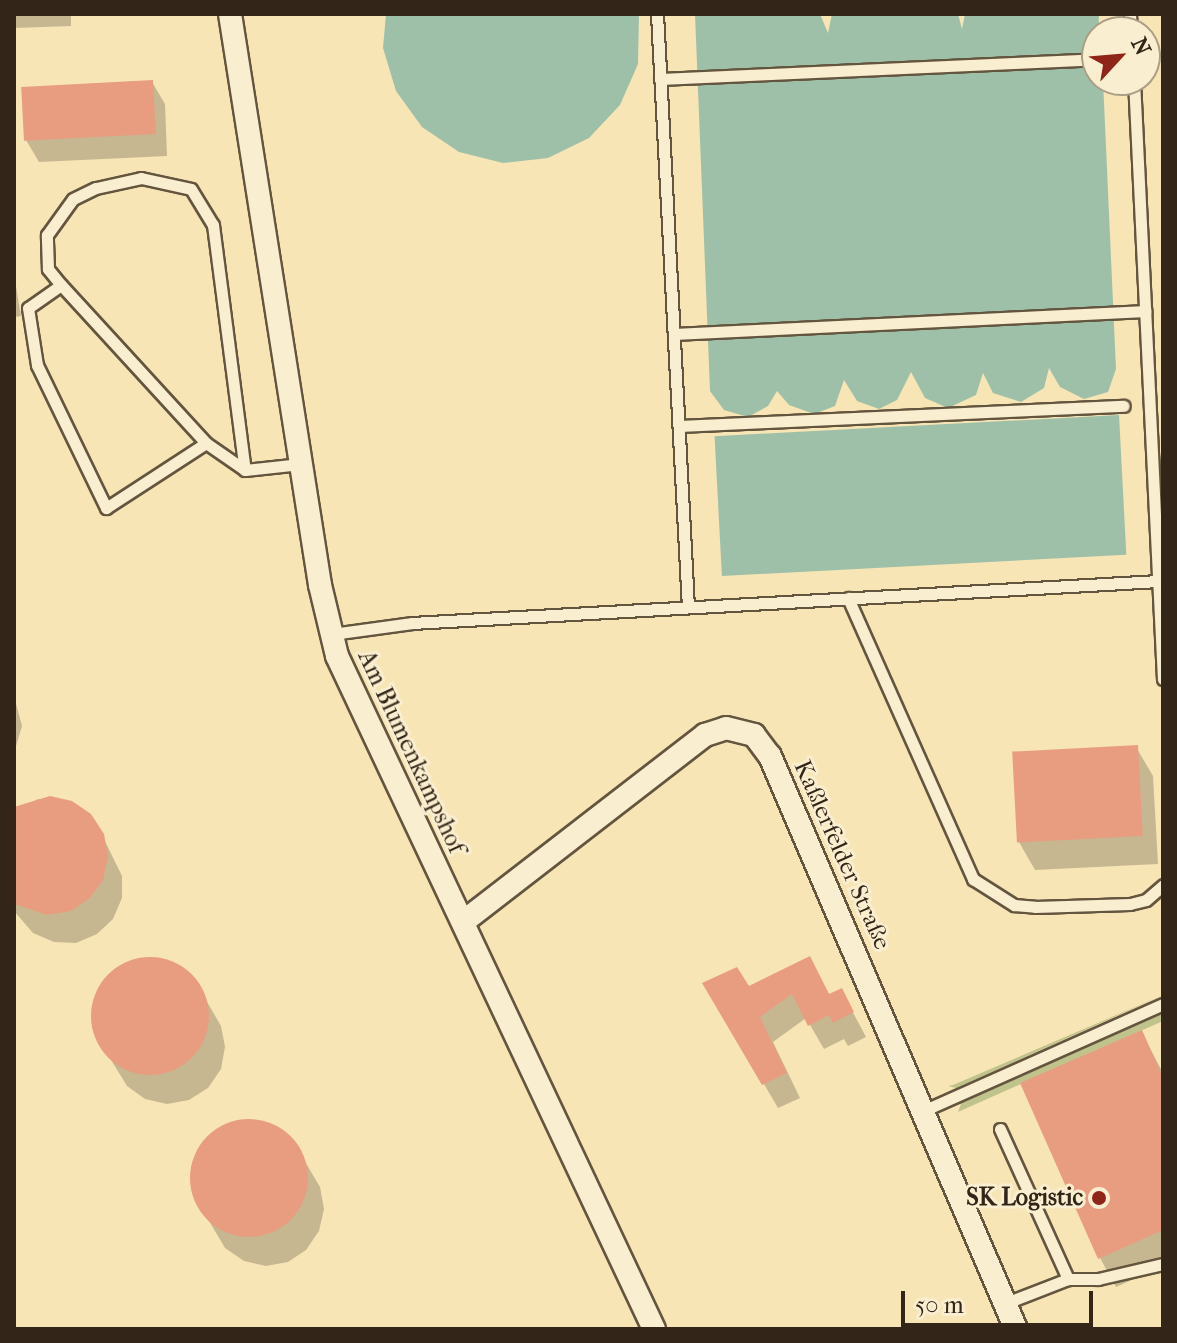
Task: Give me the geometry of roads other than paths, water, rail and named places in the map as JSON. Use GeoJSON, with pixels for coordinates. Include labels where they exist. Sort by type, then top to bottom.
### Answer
{"type":"FeatureCollection","features":[{"type":"Feature","properties":{"kind":"street","name":"Am Blumenkampshof"},"geometry":{"type":"LineString","coordinates":[[230,14],[301,464],[332,634],[375,745],[463,922],[654,1329]]}},
{"type":"Feature","properties":{"kind":"street","name":"Kaßlerfelder Straße"},"geometry":{"type":"LineString","coordinates":[[463,922],[705,735],[740,728],[754,735],[770,756],[925,1110],[1016,1329]]}},
{"type":"Feature","properties":{"kind":"lane"},"geometry":{"type":"LineString","coordinates":[[657,14],[688,607]]}},
{"type":"Feature","properties":{"kind":"lane"},"geometry":{"type":"LineString","coordinates":[[660,79],[1081,60]]}},
{"type":"Feature","properties":{"kind":"lane"},"geometry":{"type":"LineString","coordinates":[[1135,96],[1163,679]]}},
{"type":"Feature","properties":{"kind":"lane"},"geometry":{"type":"LineString","coordinates":[[245,470],[213,225],[191,189],[141,178],[96,188],[73,199],[47,235],[48,269],[61,285],[206,443],[245,470],[301,464]]}},
{"type":"Feature","properties":{"kind":"lane"},"geometry":{"type":"LineString","coordinates":[[61,285],[28,308],[37,365],[106,508],[206,443]]}},
{"type":"Feature","properties":{"kind":"lane"},"geometry":{"type":"LineString","coordinates":[[674,334],[1145,311]]}},
{"type":"Feature","properties":{"kind":"lane"},"geometry":{"type":"LineString","coordinates":[[679,426],[1124,406]]}},
{"type":"Feature","properties":{"kind":"lane"},"geometry":{"type":"LineString","coordinates":[[332,634],[412,623],[1158,581]]}},
{"type":"Feature","properties":{"kind":"lane"},"geometry":{"type":"LineString","coordinates":[[848,598],[973,879],[1014,905],[1035,907],[1130,904],[1146,900],[1163,885]]}},
{"type":"Feature","properties":{"kind":"lane"},"geometry":{"type":"LineString","coordinates":[[925,1110],[1163,1004]]}},
{"type":"Feature","properties":{"kind":"lane"},"geometry":{"type":"LineString","coordinates":[[1000,1129],[1068,1279]]}},
{"type":"Feature","properties":{"kind":"lane"},"geometry":{"type":"LineString","coordinates":[[1006,1303],[1068,1279],[1098,1279],[1163,1264]]}},
{"type":"Feature","properties":{"kind":"place","name":"SK Logistic"},"geometry":{"type":"Point","coordinates":[1099,1198]}}]}
